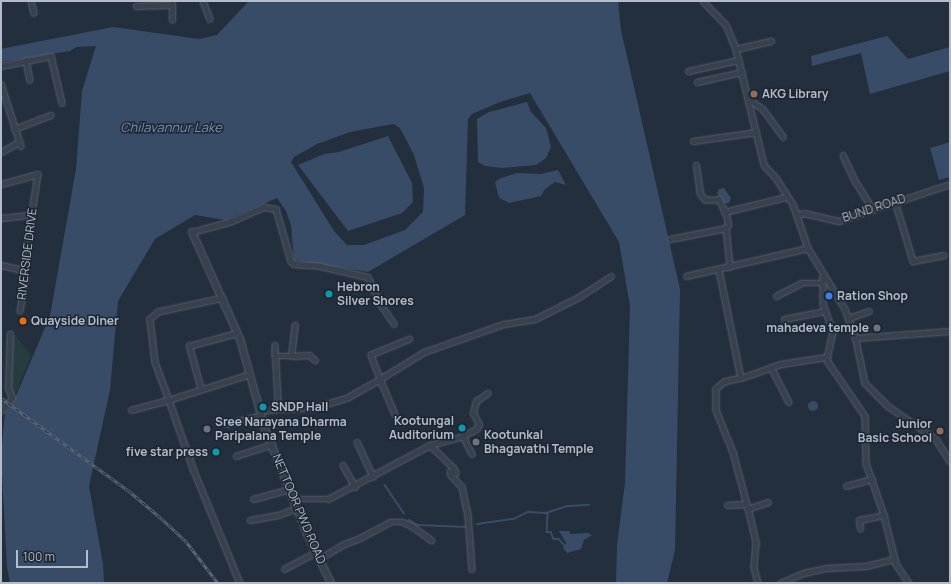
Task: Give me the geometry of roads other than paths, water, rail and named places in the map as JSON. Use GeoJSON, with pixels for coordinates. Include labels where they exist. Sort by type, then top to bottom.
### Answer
{"type":"FeatureCollection","features":[{"type":"Feature","properties":{"kind":"street"},"geometry":{"type":"LineString","coordinates":[[30,1],[34,13]]}},
{"type":"Feature","properties":{"kind":"street"},"geometry":{"type":"LineString","coordinates":[[203,1],[210,19]]}},
{"type":"Feature","properties":{"kind":"street"},"geometry":{"type":"LineString","coordinates":[[703,1],[726,25],[739,60],[764,165],[776,178],[797,215],[808,248],[823,277],[849,318],[865,383],[888,406],[936,439],[950,461]]}},
{"type":"Feature","properties":{"kind":"street"},"geometry":{"type":"LineString","coordinates":[[136,6],[172,3],[172,20]]}},
{"type":"Feature","properties":{"kind":"street"},"geometry":{"type":"LineString","coordinates":[[736,49],[771,41]]}},
{"type":"Feature","properties":{"kind":"street"},"geometry":{"type":"LineString","coordinates":[[1,66],[51,56],[62,104]]}},
{"type":"Feature","properties":{"kind":"street"},"geometry":{"type":"LineString","coordinates":[[26,60],[30,80]]}},
{"type":"Feature","properties":{"kind":"street"},"geometry":{"type":"LineString","coordinates":[[688,71],[739,60]]}},
{"type":"Feature","properties":{"kind":"street"},"geometry":{"type":"LineString","coordinates":[[697,82],[742,72]]}},
{"type":"Feature","properties":{"kind":"street"},"geometry":{"type":"LineString","coordinates":[[1,84],[20,144],[1,152]]}},
{"type":"Feature","properties":{"kind":"street"},"geometry":{"type":"LineString","coordinates":[[749,99],[763,109],[783,137]]}},
{"type":"Feature","properties":{"kind":"street"},"geometry":{"type":"LineString","coordinates":[[14,129],[50,115]]}},
{"type":"Feature","properties":{"kind":"street"},"geometry":{"type":"LineString","coordinates":[[693,141],[756,132]]}},
{"type":"Feature","properties":{"kind":"street"},"geometry":{"type":"LineString","coordinates":[[843,155],[854,179],[873,209]]}},
{"type":"Feature","properties":{"kind":"street"},"geometry":{"type":"LineString","coordinates":[[696,165],[702,197],[705,200],[719,200],[724,212],[730,267]]}},
{"type":"Feature","properties":{"kind":"street","name":"RIVERSIDE DRIVE"},"geometry":{"type":"LineString","coordinates":[[1,184],[38,174],[30,215],[23,270],[26,277],[20,310]]}},
{"type":"Feature","properties":{"kind":"street","name":"BUND ROAD"},"geometry":{"type":"LineString","coordinates":[[797,215],[804,213],[839,221],[895,201],[950,184]]}},
{"type":"Feature","properties":{"kind":"street"},"geometry":{"type":"LineString","coordinates":[[724,212],[786,197]]}},
{"type":"Feature","properties":{"kind":"street"},"geometry":{"type":"LineString","coordinates":[[895,201],[913,261],[943,255]]}},
{"type":"Feature","properties":{"kind":"street"},"geometry":{"type":"LineString","coordinates":[[192,232],[232,221],[264,207],[276,209],[291,261],[294,264],[320,266],[368,277],[380,303],[394,324]]}},
{"type":"Feature","properties":{"kind":"street"},"geometry":{"type":"LineString","coordinates":[[1,218],[30,215]]}},
{"type":"Feature","properties":{"kind":"street"},"geometry":{"type":"LineString","coordinates":[[670,239],[726,228]]}},
{"type":"Feature","properties":{"kind":"street","name":"NETTOOR PWD ROAD"},"geometry":{"type":"LineString","coordinates":[[192,232],[223,298],[237,333],[272,444],[297,508],[331,583]]}},
{"type":"Feature","properties":{"kind":"street"},"geometry":{"type":"LineString","coordinates":[[686,276],[719,270],[808,248]]}},
{"type":"Feature","properties":{"kind":"street"},"geometry":{"type":"LineString","coordinates":[[1,265],[23,270]]}},
{"type":"Feature","properties":{"kind":"street"},"geometry":{"type":"LineString","coordinates":[[719,270],[741,378]]}},
{"type":"Feature","properties":{"kind":"street"},"geometry":{"type":"LineString","coordinates":[[226,424],[278,409],[313,408],[348,398],[424,352],[504,324],[535,319],[579,297],[611,276]]}},
{"type":"Feature","properties":{"kind":"street"},"geometry":{"type":"LineString","coordinates":[[823,277],[825,311],[833,332],[827,357],[831,369],[865,416],[864,444],[872,479],[884,515],[894,559],[909,583]]}},
{"type":"Feature","properties":{"kind":"street"},"geometry":{"type":"LineString","coordinates":[[776,296],[801,283],[823,283]]}},
{"type":"Feature","properties":{"kind":"street"},"geometry":{"type":"LineString","coordinates":[[223,298],[158,312],[150,320],[155,362],[194,471],[240,583]]}},
{"type":"Feature","properties":{"kind":"street"},"geometry":{"type":"LineString","coordinates":[[784,319],[825,311]]}},
{"type":"Feature","properties":{"kind":"street"},"geometry":{"type":"LineString","coordinates":[[849,318],[869,311]]}},
{"type":"Feature","properties":{"kind":"street"},"geometry":{"type":"LineString","coordinates":[[291,356],[295,325]]}},
{"type":"Feature","properties":{"kind":"street"},"geometry":{"type":"LineString","coordinates":[[855,338],[950,331]]}},
{"type":"Feature","properties":{"kind":"street"},"geometry":{"type":"LineString","coordinates":[[201,390],[189,346],[237,333]]}},
{"type":"Feature","properties":{"kind":"street"},"geometry":{"type":"LineString","coordinates":[[3,411],[12,398],[8,388],[10,334]]}},
{"type":"Feature","properties":{"kind":"street"},"geometry":{"type":"LineString","coordinates":[[395,414],[371,355],[410,339]]}},
{"type":"Feature","properties":{"kind":"street"},"geometry":{"type":"LineString","coordinates":[[275,345],[278,409]]}},
{"type":"Feature","properties":{"kind":"street"},"geometry":{"type":"LineString","coordinates":[[275,356],[309,356],[315,360]]}},
{"type":"Feature","properties":{"kind":"street"},"geometry":{"type":"LineString","coordinates":[[758,583],[754,567],[756,543],[733,452],[716,410],[716,389],[724,382],[741,378],[771,367],[811,358],[827,357]]}},
{"type":"Feature","properties":{"kind":"street"},"geometry":{"type":"LineString","coordinates":[[771,367],[789,402]]}},
{"type":"Feature","properties":{"kind":"street"},"geometry":{"type":"LineString","coordinates":[[131,410],[169,400],[250,374]]}},
{"type":"Feature","properties":{"kind":"street"},"geometry":{"type":"LineString","coordinates":[[294,499],[328,499],[430,445],[463,436],[476,429],[479,425],[474,413],[476,401],[488,393]]}},
{"type":"Feature","properties":{"kind":"street"},"geometry":{"type":"LineString","coordinates":[[463,436],[472,454]]}},
{"type":"Feature","properties":{"kind":"street"},"geometry":{"type":"LineString","coordinates":[[357,442],[373,476]]}},
{"type":"Feature","properties":{"kind":"street"},"geometry":{"type":"LineString","coordinates":[[236,456],[272,444]]}},
{"type":"Feature","properties":{"kind":"street"},"geometry":{"type":"LineString","coordinates":[[430,445],[454,468],[456,473],[450,472],[450,475],[462,487],[468,516],[472,569]]}},
{"type":"Feature","properties":{"kind":"street"},"geometry":{"type":"LineString","coordinates":[[343,465],[355,486]]}},
{"type":"Feature","properties":{"kind":"street"},"geometry":{"type":"LineString","coordinates":[[846,486],[872,479]]}},
{"type":"Feature","properties":{"kind":"street"},"geometry":{"type":"LineString","coordinates":[[253,499],[290,489]]}},
{"type":"Feature","properties":{"kind":"street"},"geometry":{"type":"LineString","coordinates":[[728,506],[747,506],[768,502]]}},
{"type":"Feature","properties":{"kind":"street"},"geometry":{"type":"LineString","coordinates":[[250,520],[278,515],[297,508]]}},
{"type":"Feature","properties":{"kind":"street"},"geometry":{"type":"LineString","coordinates":[[860,529],[858,520],[884,515]]}},
{"type":"Feature","properties":{"kind":"street"},"geometry":{"type":"LineString","coordinates":[[319,559],[344,544],[358,539],[390,522],[403,522],[412,526],[431,540]]}},
{"type":"Feature","properties":{"kind":"street"},"geometry":{"type":"LineString","coordinates":[[284,570],[316,552]]}},
{"type":"Feature","properties":{"kind":"street"},"geometry":{"type":"LineString","coordinates":[[780,583],[811,571],[866,566],[894,559]]}},
{"type":"Feature","properties":{"kind":"water","name":"Chilavannur Lake"},"geometry":{"type":"Polygon","coordinates":[[[249,1],[618,1],[621,30],[680,289],[675,550],[667,583],[616,583],[617,545],[625,483],[630,306],[619,242],[530,93],[500,102],[472,114],[468,119],[465,215],[368,272],[294,260],[291,225],[286,211],[277,198],[225,220],[195,215],[155,239],[118,301],[110,390],[89,486],[103,564],[104,583],[10,583],[7,567],[1,456],[5,413],[13,403],[50,316],[76,169],[82,91],[96,46],[76,47],[70,51],[1,62],[1,49],[113,27],[199,39],[217,35],[249,1]],[[393,124],[350,132],[317,144],[294,157],[291,162],[334,231],[347,245],[364,245],[405,230],[423,212],[424,188],[414,155],[400,128],[393,124]]]}},
{"type":"Feature","properties":{"kind":"water"},"geometry":{"type":"Polygon","coordinates":[[[887,36],[908,59],[950,47],[950,71],[870,94],[861,53],[812,66],[811,56],[887,36]]]}},
{"type":"Feature","properties":{"kind":"water"},"geometry":{"type":"Polygon","coordinates":[[[527,102],[531,112],[546,128],[551,147],[546,158],[536,165],[502,168],[485,166],[478,162],[477,119],[489,112],[527,102]]]}},
{"type":"Feature","properties":{"kind":"water"},"geometry":{"type":"Polygon","coordinates":[[[388,136],[412,183],[413,202],[402,213],[348,231],[298,165],[324,154],[339,152],[388,136]]]}},
{"type":"Feature","properties":{"kind":"water"},"geometry":{"type":"Polygon","coordinates":[[[950,142],[950,177],[939,180],[930,148],[950,142]]]}},
{"type":"Feature","properties":{"kind":"water"},"geometry":{"type":"Polygon","coordinates":[[[558,170],[566,185],[555,182],[545,189],[541,196],[509,203],[499,198],[495,182],[501,178],[517,173],[541,174],[558,170]]]}},
{"type":"Feature","properties":{"kind":"water"},"geometry":{"type":"Polygon","coordinates":[[[724,188],[731,198],[729,203],[722,203],[717,193],[719,189],[724,188]]]}},
{"type":"Feature","properties":{"kind":"water"},"geometry":{"type":"Polygon","coordinates":[[[811,401],[815,401],[817,402],[817,410],[811,411],[808,408],[808,404],[811,401]]]}},
{"type":"Feature","properties":{"kind":"water"},"geometry":{"type":"Polygon","coordinates":[[[559,531],[569,531],[570,534],[588,533],[592,535],[584,540],[581,549],[567,553],[563,548],[566,543],[559,531]]]}},
{"type":"Feature","properties":{"kind":"waterway"},"geometry":{"type":"LineString","coordinates":[[385,485],[404,513]]}},
{"type":"Feature","properties":{"kind":"waterway"},"geometry":{"type":"LineString","coordinates":[[546,513],[568,506],[589,505]]}},
{"type":"Feature","properties":{"kind":"waterway"},"geometry":{"type":"LineString","coordinates":[[477,524],[514,519],[528,512],[546,513],[548,514],[547,532],[551,532],[554,539],[559,539],[566,547]]}},
{"type":"Feature","properties":{"kind":"waterway"},"geometry":{"type":"LineString","coordinates":[[409,520],[418,525],[466,527]]}},
{"type":"Feature","properties":{"kind":"railway"},"geometry":{"type":"LineString","coordinates":[[1,398],[129,491],[161,518],[185,540],[218,583]]}},
{"type":"Feature","properties":{"kind":"place","name":"AKG Library"},"geometry":{"type":"Point","coordinates":[754,94]}},
{"type":"Feature","properties":{"kind":"place","name":"Hebron Silver Shores"},"geometry":{"type":"Point","coordinates":[329,294]}},
{"type":"Feature","properties":{"kind":"place","name":"Ration Shop"},"geometry":{"type":"Point","coordinates":[829,296]}},
{"type":"Feature","properties":{"kind":"place","name":"Quayside Diner"},"geometry":{"type":"Point","coordinates":[23,321]}},
{"type":"Feature","properties":{"kind":"place","name":"mahadeva temple"},"geometry":{"type":"Point","coordinates":[877,328]}},
{"type":"Feature","properties":{"kind":"place","name":"SNDP Hall"},"geometry":{"type":"Point","coordinates":[263,407]}},
{"type":"Feature","properties":{"kind":"place","name":"Kootungal Auditorium"},"geometry":{"type":"Point","coordinates":[462,428]}},
{"type":"Feature","properties":{"kind":"place","name":"Sree Narayana Dharma Paripalana Temple"},"geometry":{"type":"Point","coordinates":[207,429]}},
{"type":"Feature","properties":{"kind":"place","name":"Junior Basic School"},"geometry":{"type":"Point","coordinates":[940,431]}},
{"type":"Feature","properties":{"kind":"place","name":"Kootunkal Bhagavathi Temple"},"geometry":{"type":"Point","coordinates":[476,442]}},
{"type":"Feature","properties":{"kind":"place","name":"five star press"},"geometry":{"type":"Point","coordinates":[216,452]}}]}
